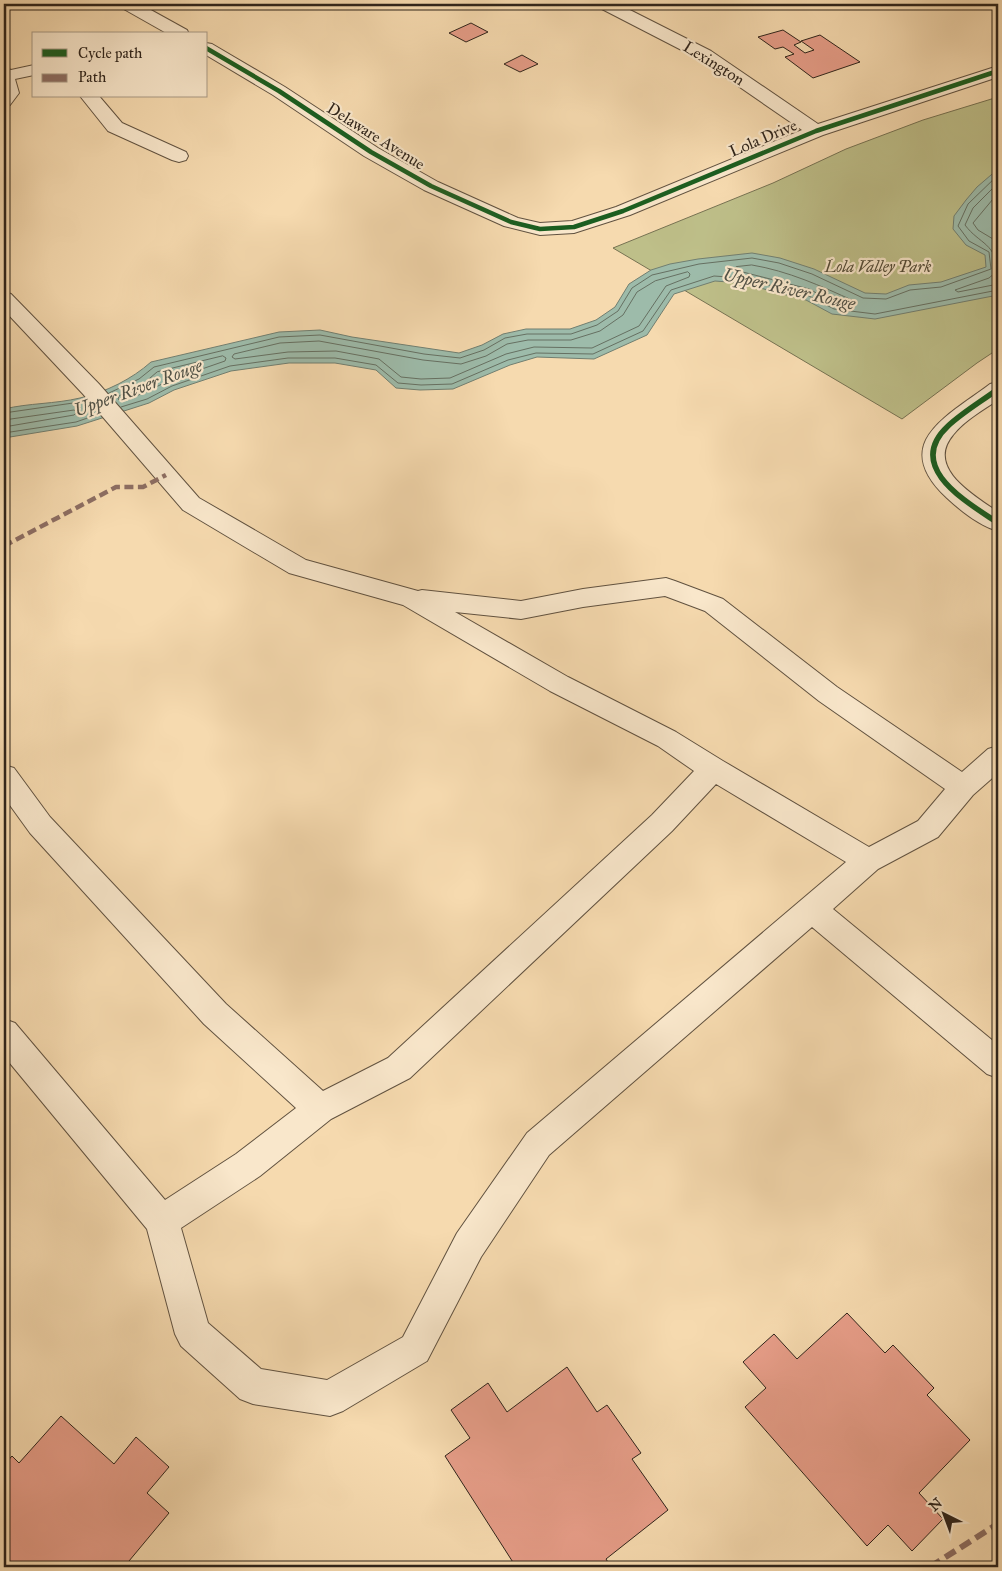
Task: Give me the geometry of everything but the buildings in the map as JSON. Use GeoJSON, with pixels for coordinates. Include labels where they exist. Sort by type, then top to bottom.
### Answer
{"type":"FeatureCollection","features":[{"type":"Feature","properties":{"kind":"street"},"geometry":{"type":"LineString","coordinates":[[128,4],[177,32]]}},
{"type":"Feature","properties":{"kind":"street","name":"Lexington"},"geometry":{"type":"LineString","coordinates":[[606,4],[705,56],[816,131]]}},
{"type":"Feature","properties":{"kind":"street","name":"Delaware Avenue"},"geometry":{"type":"LineString","coordinates":[[208,49],[279,91],[371,152],[431,186],[511,222],[540,229]]}},
{"type":"Feature","properties":{"kind":"street"},"geometry":{"type":"LineString","coordinates":[[4,101],[10,93],[5,74],[32,70]]}},
{"type":"Feature","properties":{"kind":"street","name":"Lola Drive"},"geometry":{"type":"LineString","coordinates":[[540,229],[574,227],[623,211],[816,131],[998,71]]}},
{"type":"Feature","properties":{"kind":"street"},"geometry":{"type":"LineString","coordinates":[[91,98],[114,127],[179,156]]}},
{"type":"Feature","properties":{"kind":"street"},"geometry":{"type":"LineString","coordinates":[[4,298],[90,390],[191,504],[298,567],[411,598],[521,610],[583,598],[666,587],[714,605],[828,694],[929,762],[962,787]]}},
{"type":"Feature","properties":{"kind":"street"},"geometry":{"type":"LineString","coordinates":[[998,389],[944,430],[932,446],[932,462],[947,485],[998,523]]}},
{"type":"Feature","properties":{"kind":"street"},"geometry":{"type":"LineString","coordinates":[[411,598],[559,684],[667,738],[713,769],[868,861]]}},
{"type":"Feature","properties":{"kind":"street"},"geometry":{"type":"LineString","coordinates":[[4,1033],[162,1221],[193,1334],[253,1386],[330,1398],[415,1349],[469,1244],[538,1144],[868,861],[928,829],[962,787],[998,757]]}},
{"type":"Feature","properties":{"kind":"street"},"geometry":{"type":"LineString","coordinates":[[162,1221],[248,1165],[320,1109],[399,1068],[662,823],[713,769]]}},
{"type":"Feature","properties":{"kind":"street"},"geometry":{"type":"LineString","coordinates":[[4,776],[40,825],[215,1014],[320,1109]]}},
{"type":"Feature","properties":{"kind":"street"},"geometry":{"type":"LineString","coordinates":[[812,909],[998,1064]]}},
{"type":"Feature","properties":{"kind":"green space","name":"Lola Valley Park"},"geometry":{"type":"Polygon","coordinates":[[[998,97],[998,349],[902,419],[613,248],[773,183],[846,149],[923,120],[998,97]]]}},
{"type":"Feature","properties":{"kind":"water","name":"Upper River Rouge"},"geometry":{"type":"Polygon","coordinates":[[[998,169],[998,295],[875,319],[832,314],[806,300],[741,283],[715,281],[674,294],[647,335],[594,359],[537,357],[510,365],[453,389],[420,390],[396,388],[376,370],[335,363],[289,363],[231,371],[174,390],[149,403],[77,426],[4,438],[4,409],[71,400],[90,395],[127,379],[151,362],[279,332],[320,330],[352,337],[459,353],[482,345],[503,334],[526,329],[570,329],[596,320],[615,307],[629,284],[651,270],[670,264],[698,259],[752,253],[780,258],[814,269],[865,293],[886,294],[909,285],[941,282],[986,267],[985,255],[966,245],[953,229],[954,216],[977,187],[998,169]]]}},
{"type":"Feature","properties":{"kind":"marked path"},"geometry":{"type":"LineString","coordinates":[[4,546],[116,487],[143,487],[166,475]]}},
{"type":"Feature","properties":{"kind":"marked path"},"geometry":{"type":"LineString","coordinates":[[930,1567],[996,1525]]}},
{"type":"Feature","properties":{"kind":"cycle path"},"geometry":{"type":"LineString","coordinates":[[208,49],[279,91],[371,152],[431,186],[511,222],[540,229],[574,227],[623,211],[816,131],[998,71]]}},
{"type":"Feature","properties":{"kind":"cycle path"},"geometry":{"type":"LineString","coordinates":[[998,389],[943,431],[934,446],[933,459],[938,472],[959,496],[998,523]]}}]}
